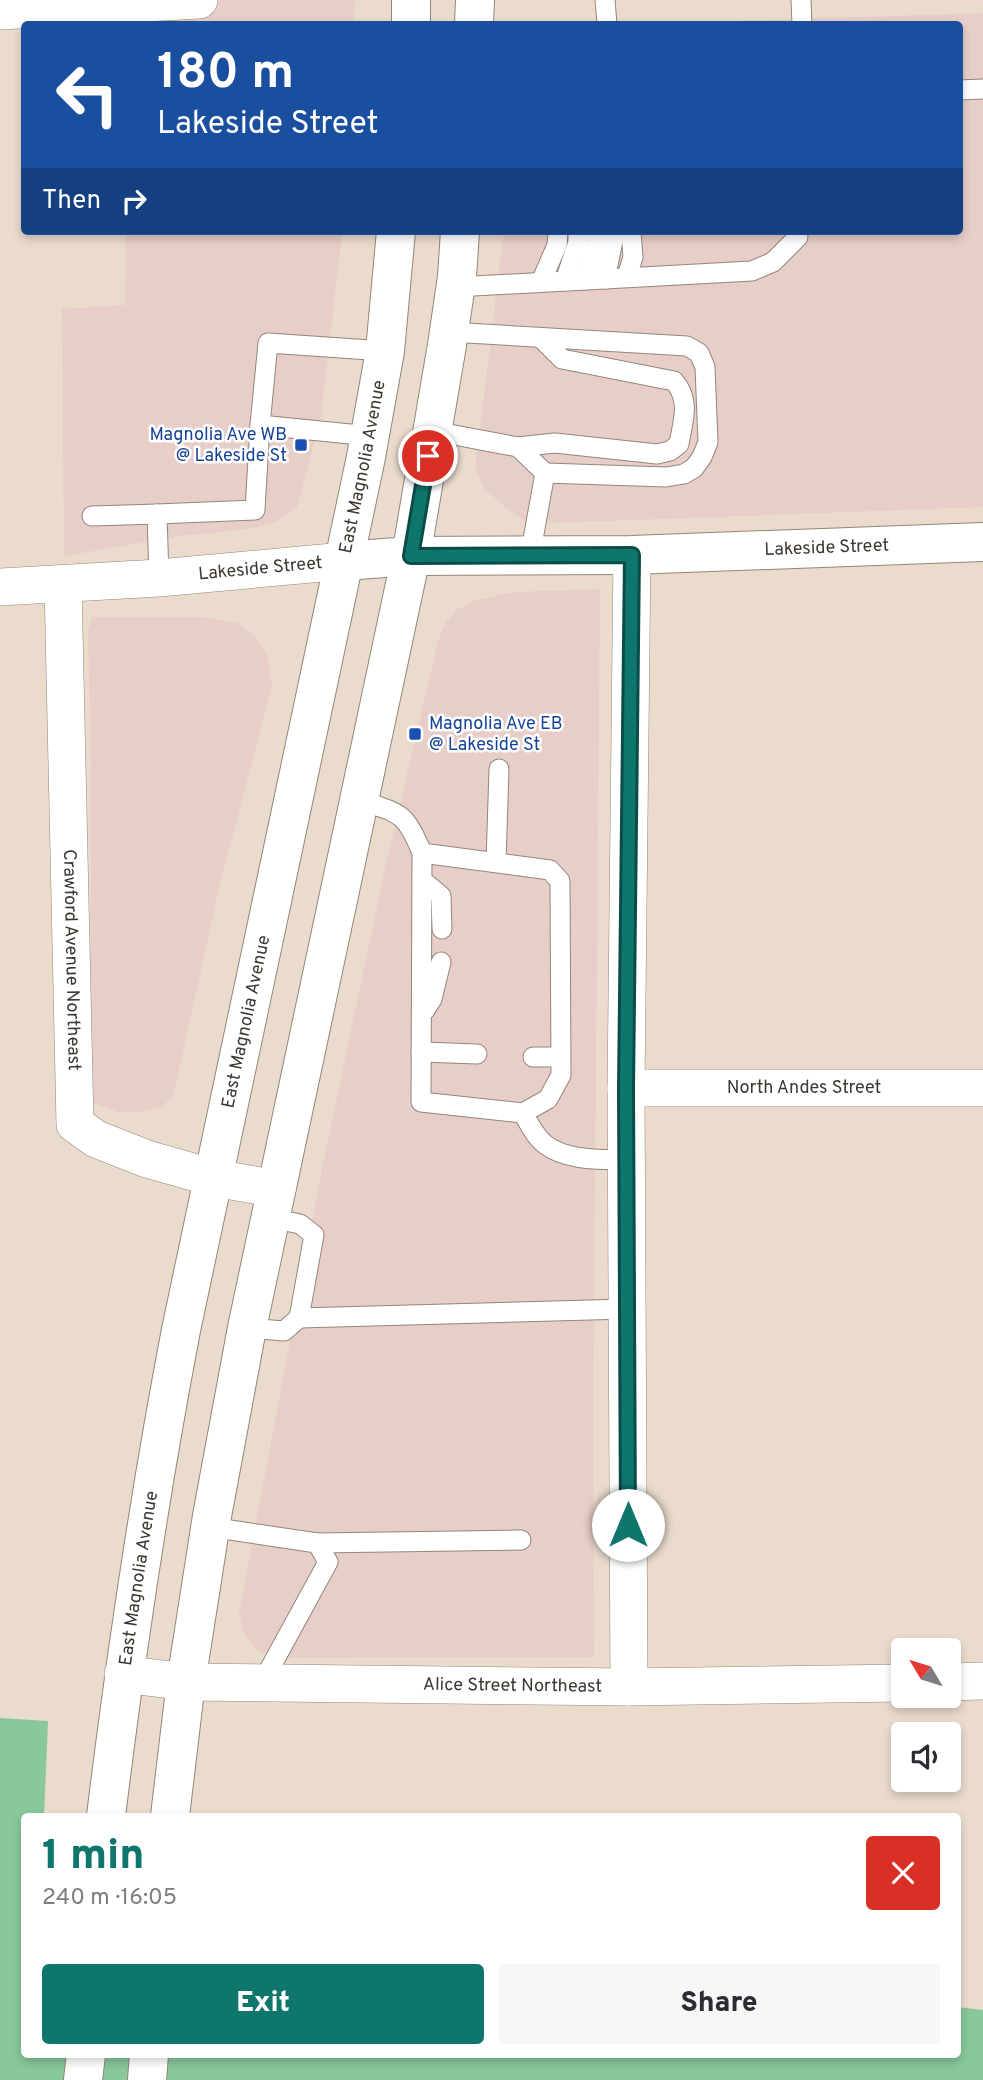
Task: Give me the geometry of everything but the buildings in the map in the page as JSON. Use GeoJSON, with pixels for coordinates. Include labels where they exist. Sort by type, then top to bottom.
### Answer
{"type":"FeatureCollection","features":[{"type":"Feature","properties":{"kind":"main road"},"geometry":{"type":"LineString","coordinates":[[411,0],[411,21]]}},
{"type":"Feature","properties":{"kind":"main road"},"geometry":{"type":"LineString","coordinates":[[474,21],[475,0]]}},
{"type":"Feature","properties":{"kind":"main road","name":"East Magnolia Avenue"},"geometry":{"type":"LineString","coordinates":[[106,1813],[123,1674],[154,1472],[181,1330],[370,436],[385,351],[396,235]]}},
{"type":"Feature","properties":{"kind":"main road"},"geometry":{"type":"LineString","coordinates":[[170,1813],[186,1682],[210,1527],[247,1328],[411,556],[456,287],[460,235]]}},
{"type":"Feature","properties":{"kind":"main road","name":"Lakeside Street"},"geometry":{"type":"LineString","coordinates":[[344,561],[411,556],[632,555],[983,542]]}},
{"type":"Feature","properties":{"kind":"main road"},"geometry":{"type":"LineString","coordinates":[[83,2080],[86,2058]]}},
{"type":"Feature","properties":{"kind":"main road"},"geometry":{"type":"LineString","coordinates":[[147,2080],[149,2058]]}},
{"type":"Feature","properties":{"kind":"street"},"geometry":{"type":"LineString","coordinates":[[0,11],[199,0]]}},
{"type":"Feature","properties":{"kind":"street"},"geometry":{"type":"LineString","coordinates":[[629,1687],[626,1088],[632,555]]}},
{"type":"Feature","properties":{"kind":"street","name":"Lakeside Street"},"geometry":{"type":"LineString","coordinates":[[0,587],[159,578],[344,561]]}},
{"type":"Feature","properties":{"kind":"street","name":"Crawford Avenue Northeast"},"geometry":{"type":"LineString","coordinates":[[63,584],[75,1124],[113,1147],[214,1178],[274,1204]]}},
{"type":"Feature","properties":{"kind":"street","name":"North Andes Street"},"geometry":{"type":"LineString","coordinates":[[626,1088],[983,1088]]}},
{"type":"Feature","properties":{"kind":"street","name":"Alice Street Northeast"},"geometry":{"type":"LineString","coordinates":[[123,1674],[186,1682],[262,1683],[629,1687],[891,1683]]}},
{"type":"Feature","properties":{"kind":"street"},"geometry":{"type":"LineString","coordinates":[[961,1682],[983,1681]]}},
{"type":"Feature","properties":{"kind":"lane"},"geometry":{"type":"LineString","coordinates":[[605,0],[607,21]]}},
{"type":"Feature","properties":{"kind":"lane"},"geometry":{"type":"LineString","coordinates":[[801,0],[802,21]]}},
{"type":"Feature","properties":{"kind":"lane"},"geometry":{"type":"LineString","coordinates":[[963,90],[983,89]]}},
{"type":"Feature","properties":{"kind":"lane"},"geometry":{"type":"LineString","coordinates":[[541,282],[557,245],[558,235]]}},
{"type":"Feature","properties":{"kind":"lane"},"geometry":{"type":"LineString","coordinates":[[575,281],[578,235]]}},
{"type":"Feature","properties":{"kind":"lane"},"geometry":{"type":"LineString","coordinates":[[575,281],[597,242],[596,235]]}},
{"type":"Feature","properties":{"kind":"lane"},"geometry":{"type":"LineString","coordinates":[[605,279],[615,235]]}},
{"type":"Feature","properties":{"kind":"lane"},"geometry":{"type":"LineString","coordinates":[[627,277],[632,257],[631,235]]}},
{"type":"Feature","properties":{"kind":"lane"},"geometry":{"type":"LineString","coordinates":[[456,287],[752,271],[773,262],[798,237]]}},
{"type":"Feature","properties":{"kind":"lane"},"geometry":{"type":"LineString","coordinates":[[449,332],[687,346],[699,353],[705,367],[708,442],[694,468],[684,474],[666,477],[545,473],[519,447]]}},
{"type":"Feature","properties":{"kind":"lane"},"geometry":{"type":"LineString","coordinates":[[433,431],[519,447],[555,443],[657,454],[670,451],[679,444],[685,404],[681,390],[674,381],[562,359],[541,338]]}},
{"type":"Feature","properties":{"kind":"lane"},"geometry":{"type":"LineString","coordinates":[[92,516],[255,510],[268,342],[385,351]]}},
{"type":"Feature","properties":{"kind":"lane"},"geometry":{"type":"LineString","coordinates":[[260,425],[370,436]]}},
{"type":"Feature","properties":{"kind":"lane"},"geometry":{"type":"LineString","coordinates":[[530,556],[545,473]]}},
{"type":"Feature","properties":{"kind":"lane"},"geometry":{"type":"LineString","coordinates":[[157,514],[159,578]]}},
{"type":"Feature","properties":{"kind":"lane"},"geometry":{"type":"LineString","coordinates":[[496,862],[499,769]]}},
{"type":"Feature","properties":{"kind":"lane"},"geometry":{"type":"LineString","coordinates":[[360,800],[399,813],[413,830],[422,853],[421,1102],[523,1114],[548,1099],[561,1075],[560,881],[550,870],[422,853]]}},
{"type":"Feature","properties":{"kind":"lane"},"geometry":{"type":"LineString","coordinates":[[422,880],[441,897],[442,929]]}},
{"type":"Feature","properties":{"kind":"lane"},"geometry":{"type":"LineString","coordinates":[[421,1017],[432,999],[441,962]]}},
{"type":"Feature","properties":{"kind":"lane"},"geometry":{"type":"LineString","coordinates":[[421,1052],[477,1054]]}},
{"type":"Feature","properties":{"kind":"lane"},"geometry":{"type":"LineString","coordinates":[[533,1056],[561,1058]]}},
{"type":"Feature","properties":{"kind":"lane"},"geometry":{"type":"LineString","coordinates":[[523,1114],[546,1146],[573,1156],[626,1160]]}},
{"type":"Feature","properties":{"kind":"lane"},"geometry":{"type":"LineString","coordinates":[[247,1328],[284,1331],[299,1318],[314,1235],[274,1204]]}},
{"type":"Feature","properties":{"kind":"lane"},"geometry":{"type":"LineString","coordinates":[[299,1318],[626,1309]]}},
{"type":"Feature","properties":{"kind":"lane"},"geometry":{"type":"LineString","coordinates":[[210,1527],[317,1543],[521,1540]]}},
{"type":"Feature","properties":{"kind":"lane"},"geometry":{"type":"LineString","coordinates":[[262,1683],[328,1562],[317,1543]]}},
{"type":"Feature","properties":{"kind":"shaded area"},"geometry":{"type":"Polygon","coordinates":[[[153,0],[355,0],[354,21],[151,21],[153,0]]]}},
{"type":"Feature","properties":{"kind":"shaded area"},"geometry":{"type":"Polygon","coordinates":[[[983,13],[983,507],[552,523],[526,521],[507,509],[483,487],[475,467],[504,235],[963,235],[963,21],[736,21],[983,13]]]}},
{"type":"Feature","properties":{"kind":"shaded area"},"geometry":{"type":"Polygon","coordinates":[[[126,235],[342,235],[321,418],[297,507],[278,521],[250,529],[188,535],[64,556],[62,309],[125,305],[126,235]]]}},
{"type":"Feature","properties":{"kind":"shaded area"},"geometry":{"type":"Polygon","coordinates":[[[600,589],[593,1423],[594,1657],[282,1658],[258,1651],[245,1636],[239,1614],[323,1164],[383,878],[438,641],[445,624],[456,610],[476,600],[516,592],[600,589]]]}},
{"type":"Feature","properties":{"kind":"shaded area"},"geometry":{"type":"Polygon","coordinates":[[[92,617],[202,617],[240,624],[256,638],[267,656],[272,686],[219,888],[173,1097],[161,1107],[142,1112],[118,1112],[90,1102],[91,760],[88,632],[92,617]]]}},
{"type":"Feature","properties":{"kind":"green space"},"geometry":{"type":"Polygon","coordinates":[[[0,1718],[48,1721],[44,1813],[21,1813],[21,2058],[961,2058],[961,2007],[983,2010],[983,2080],[0,2080],[0,1718]]]}},
{"type":"Feature","properties":{"kind":"place","name":"Magnolia Ave WB @ Lakeside St"},"geometry":{"type":"Point","coordinates":[301,445]}},
{"type":"Feature","properties":{"kind":"place","name":"Magnolia Ave EB @ Lakeside St"},"geometry":{"type":"Point","coordinates":[415,734]}},
{"type":"Feature","properties":{"kind":"route"},"geometry":{"type":"LineString","coordinates":[[428,456],[411,556],[632,555],[626,1088],[628,1525]]}}]}
